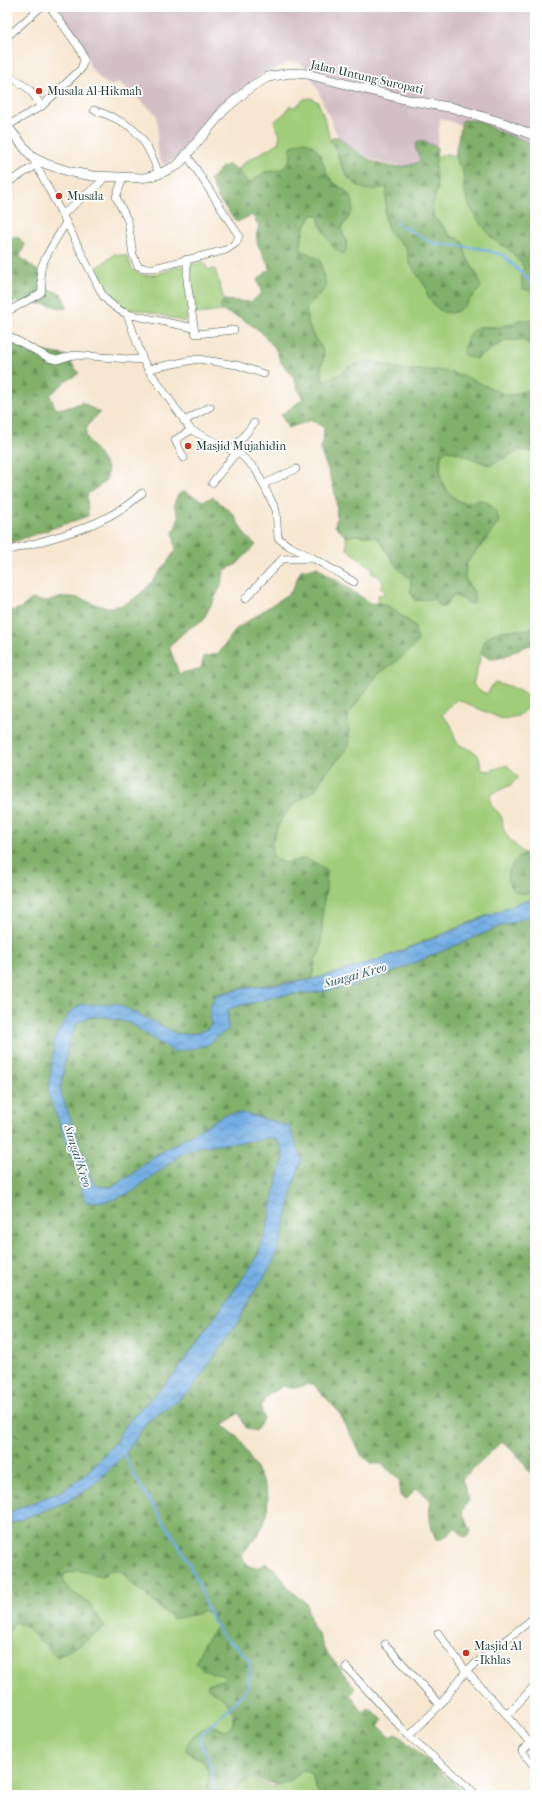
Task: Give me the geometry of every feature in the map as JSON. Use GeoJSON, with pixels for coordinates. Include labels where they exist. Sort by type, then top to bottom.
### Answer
{"type":"FeatureCollection","features":[{"type":"Feature","properties":{"kind":"main road","name":"Jalan Untung Suropati"},"geometry":{"type":"LineString","coordinates":[[33,162],[71,172],[105,177],[142,178],[159,174],[178,164],[187,155],[212,122],[236,98],[268,77],[290,73],[307,74],[408,100],[454,108],[503,123],[535,136]]}},
{"type":"Feature","properties":{"kind":"main road"},"geometry":{"type":"LineString","coordinates":[[7,126],[33,162]]}},
{"type":"Feature","properties":{"kind":"street"},"geometry":{"type":"LineString","coordinates":[[7,37],[41,7]]}},
{"type":"Feature","properties":{"kind":"street"},"geometry":{"type":"LineString","coordinates":[[7,126],[42,106],[74,76],[80,69],[84,60],[78,45],[50,7]]}},
{"type":"Feature","properties":{"kind":"street"},"geometry":{"type":"LineString","coordinates":[[8,77],[20,82],[29,89],[42,106]]}},
{"type":"Feature","properties":{"kind":"street"},"geometry":{"type":"LineString","coordinates":[[94,110],[116,118],[142,137],[153,157],[159,174]]}},
{"type":"Feature","properties":{"kind":"street"},"geometry":{"type":"LineString","coordinates":[[123,178],[116,197],[128,221],[133,255],[138,266],[144,268],[154,268],[226,250],[236,244],[239,236],[187,155]]}},
{"type":"Feature","properties":{"kind":"street"},"geometry":{"type":"LineString","coordinates":[[7,183],[33,162],[66,222],[103,296],[117,309],[127,314],[194,328]]}},
{"type":"Feature","properties":{"kind":"street"},"geometry":{"type":"LineString","coordinates":[[62,215],[105,177]]}},
{"type":"Feature","properties":{"kind":"street"},"geometry":{"type":"LineString","coordinates":[[7,312],[41,293],[43,288],[40,277],[41,268],[66,222]]}},
{"type":"Feature","properties":{"kind":"street"},"geometry":{"type":"LineString","coordinates":[[186,259],[187,282],[196,334],[234,330]]}},
{"type":"Feature","properties":{"kind":"street"},"geometry":{"type":"LineString","coordinates":[[127,314],[143,360],[191,430],[234,452],[256,470],[276,510],[278,538],[289,546],[354,582]]}},
{"type":"Feature","properties":{"kind":"street"},"geometry":{"type":"LineString","coordinates":[[7,335],[49,358],[57,360],[73,355],[143,360]]}},
{"type":"Feature","properties":{"kind":"street"},"geometry":{"type":"LineString","coordinates":[[148,369],[198,359],[236,365],[264,374]]}},
{"type":"Feature","properties":{"kind":"street"},"geometry":{"type":"LineString","coordinates":[[184,421],[210,407]]}},
{"type":"Feature","properties":{"kind":"street"},"geometry":{"type":"LineString","coordinates":[[212,483],[254,423]]}},
{"type":"Feature","properties":{"kind":"street"},"geometry":{"type":"LineString","coordinates":[[184,458],[175,440],[191,430]]}},
{"type":"Feature","properties":{"kind":"street"},"geometry":{"type":"LineString","coordinates":[[264,484],[296,469]]}},
{"type":"Feature","properties":{"kind":"street"},"geometry":{"type":"LineString","coordinates":[[7,551],[79,529],[114,515],[142,493]]}},
{"type":"Feature","properties":{"kind":"street"},"geometry":{"type":"LineString","coordinates":[[245,599],[282,559],[313,558]]}},
{"type":"Feature","properties":{"kind":"street"},"geometry":{"type":"LineString","coordinates":[[409,1736],[440,1706],[466,1671],[535,1617]]}},
{"type":"Feature","properties":{"kind":"street"},"geometry":{"type":"LineString","coordinates":[[438,1633],[466,1671],[507,1715],[535,1749]]}},
{"type":"Feature","properties":{"kind":"street"},"geometry":{"type":"LineString","coordinates":[[385,1644],[440,1706]]}},
{"type":"Feature","properties":{"kind":"street"},"geometry":{"type":"LineString","coordinates":[[346,1667],[409,1736],[477,1795]]}},
{"type":"Feature","properties":{"kind":"street"},"geometry":{"type":"LineString","coordinates":[[507,1715],[535,1685]]}},
{"type":"Feature","properties":{"kind":"street"},"geometry":{"type":"LineString","coordinates":[[530,1743],[522,1752],[535,1767]]}},
{"type":"Feature","properties":{"kind":"shaded area"},"geometry":{"type":"Polygon","coordinates":[[[55,7],[535,7],[535,151],[440,118],[435,170],[385,164],[362,155],[338,137],[316,86],[304,66],[299,63],[289,62],[259,76],[230,98],[205,125],[182,156],[164,165],[160,160],[157,145],[158,124],[156,114],[119,82],[112,86],[101,80],[90,66],[85,51],[55,7]]]}},
{"type":"Feature","properties":{"kind":"green space"},"geometry":{"type":"Polygon","coordinates":[[[311,98],[318,102],[325,120],[330,140],[349,179],[366,189],[387,187],[385,217],[394,238],[406,247],[410,264],[426,287],[428,297],[464,307],[477,291],[479,278],[465,254],[464,244],[458,238],[451,237],[442,225],[434,218],[432,206],[437,190],[435,170],[436,156],[447,154],[456,156],[458,164],[463,169],[464,189],[493,239],[509,249],[524,267],[521,274],[530,291],[535,296],[535,321],[521,320],[500,327],[477,327],[483,355],[493,348],[511,340],[524,340],[529,343],[535,357],[536,376],[534,386],[528,390],[511,395],[504,394],[466,377],[434,370],[402,370],[381,363],[350,366],[339,375],[323,381],[321,367],[324,356],[322,348],[314,338],[308,323],[306,308],[326,287],[320,260],[300,250],[304,228],[312,215],[318,215],[320,226],[347,243],[341,228],[350,215],[346,191],[330,180],[318,151],[291,158],[284,168],[276,171],[265,172],[250,183],[247,182],[239,170],[242,164],[278,143],[280,135],[274,122],[286,112],[289,106],[295,107],[304,99],[311,98]]]}},
{"type":"Feature","properties":{"kind":"green space"},"geometry":{"type":"Polygon","coordinates":[[[462,121],[479,121],[500,132],[535,144],[535,296],[530,291],[522,288],[521,273],[524,267],[509,249],[493,239],[475,216],[468,203],[464,189],[463,169],[458,164],[456,156],[462,121]]]}},
{"type":"Feature","properties":{"kind":"green space"},"geometry":{"type":"Polygon","coordinates":[[[333,137],[338,137],[357,152],[376,163],[397,167],[421,161],[415,147],[418,141],[422,141],[437,147],[435,170],[437,190],[432,206],[434,218],[442,225],[451,237],[458,238],[464,244],[467,256],[481,288],[458,311],[451,313],[444,312],[438,309],[428,297],[426,287],[410,264],[406,247],[397,240],[388,227],[385,214],[387,187],[368,190],[357,185],[347,174],[330,140],[333,137]]]}},
{"type":"Feature","properties":{"kind":"green space"},"geometry":{"type":"Polygon","coordinates":[[[304,141],[316,149],[322,159],[327,175],[350,196],[353,204],[351,213],[341,228],[346,244],[346,251],[344,254],[335,249],[327,238],[318,215],[312,215],[304,228],[300,249],[320,260],[326,287],[306,308],[308,323],[314,338],[322,348],[324,356],[321,367],[323,381],[339,375],[350,366],[366,361],[381,363],[402,370],[434,370],[450,372],[466,377],[504,394],[511,395],[528,390],[535,385],[535,452],[519,450],[493,464],[486,464],[459,453],[447,450],[441,454],[440,473],[446,489],[457,500],[463,503],[479,500],[485,501],[496,511],[499,522],[466,564],[465,579],[474,592],[474,603],[470,604],[453,595],[444,607],[441,607],[435,599],[415,600],[411,593],[411,579],[400,570],[377,537],[356,535],[346,537],[335,526],[337,506],[336,497],[331,478],[320,450],[323,442],[324,428],[312,420],[288,428],[281,415],[303,399],[292,375],[282,364],[275,348],[260,331],[241,318],[223,311],[220,306],[224,300],[251,302],[262,293],[257,280],[270,269],[258,243],[257,233],[259,226],[252,215],[237,222],[219,200],[210,180],[222,167],[229,165],[239,170],[247,182],[250,183],[265,172],[276,171],[284,168],[291,158],[290,148],[293,145],[304,141]]]}},
{"type":"Feature","properties":{"kind":"green space"},"geometry":{"type":"Polygon","coordinates":[[[17,236],[25,245],[20,255],[22,259],[38,271],[46,289],[61,293],[67,307],[64,309],[50,305],[16,301],[7,307],[7,237],[11,238],[17,236]]]}},
{"type":"Feature","properties":{"kind":"green space"},"geometry":{"type":"Polygon","coordinates":[[[115,254],[127,256],[133,270],[142,275],[156,275],[177,267],[204,262],[208,270],[215,269],[224,300],[220,306],[223,311],[187,315],[185,322],[146,311],[129,309],[117,304],[106,289],[95,269],[115,254]]]}},
{"type":"Feature","properties":{"kind":"green space"},"geometry":{"type":"Polygon","coordinates":[[[521,320],[535,321],[535,353],[529,343],[522,340],[508,340],[494,346],[476,359],[464,355],[464,348],[468,337],[477,328],[503,326],[521,320]]]}},
{"type":"Feature","properties":{"kind":"green space"},"geometry":{"type":"Polygon","coordinates":[[[7,339],[11,339],[46,352],[65,355],[79,373],[65,382],[50,395],[56,409],[70,407],[82,402],[100,413],[87,427],[86,432],[87,438],[106,466],[108,473],[106,480],[87,495],[88,516],[7,544],[7,435],[9,434],[13,420],[7,416],[7,339]]]}},
{"type":"Feature","properties":{"kind":"green space"},"geometry":{"type":"Polygon","coordinates":[[[447,450],[459,453],[486,464],[493,464],[519,450],[535,452],[535,627],[523,630],[508,630],[485,641],[473,684],[477,689],[487,694],[494,683],[509,686],[529,696],[528,707],[518,716],[502,719],[457,699],[442,715],[451,725],[455,739],[458,743],[479,756],[480,767],[482,770],[489,771],[507,765],[518,778],[511,785],[491,794],[490,799],[492,806],[502,818],[503,828],[506,834],[525,854],[517,860],[518,893],[530,893],[535,895],[535,899],[520,902],[363,966],[312,979],[316,958],[320,952],[323,905],[326,890],[302,859],[288,863],[281,862],[275,859],[271,853],[271,845],[280,821],[288,809],[314,791],[330,768],[341,757],[349,732],[347,718],[350,712],[378,674],[397,661],[414,625],[385,604],[378,603],[378,595],[385,594],[385,591],[380,588],[383,582],[378,576],[371,573],[373,569],[347,549],[346,537],[356,535],[377,537],[400,570],[411,579],[411,593],[415,600],[435,599],[438,605],[444,606],[453,595],[470,604],[474,592],[465,579],[466,564],[491,534],[480,500],[466,503],[459,501],[447,493],[440,479],[441,454],[447,450]]]}},
{"type":"Feature","properties":{"kind":"green space"},"geometry":{"type":"Polygon","coordinates":[[[183,491],[203,501],[213,497],[233,514],[246,536],[256,545],[237,564],[225,570],[220,588],[203,620],[188,629],[169,646],[179,674],[201,668],[204,657],[219,653],[236,629],[291,592],[301,570],[317,567],[370,603],[385,604],[414,625],[418,640],[413,647],[397,661],[378,674],[350,712],[348,716],[350,736],[349,746],[333,764],[314,791],[296,802],[290,808],[280,822],[273,838],[272,853],[279,861],[287,862],[305,859],[316,863],[327,871],[326,890],[323,905],[321,945],[320,952],[316,958],[312,979],[237,989],[216,995],[210,1009],[211,1025],[207,1029],[198,1033],[178,1034],[154,1024],[88,1004],[55,1038],[48,1093],[74,1161],[85,1202],[161,1169],[180,1155],[200,1146],[271,1138],[277,1140],[282,1149],[284,1158],[277,1181],[267,1228],[257,1258],[174,1374],[125,1425],[115,1443],[84,1476],[62,1491],[7,1513],[7,607],[12,611],[21,608],[32,599],[43,601],[62,597],[85,600],[107,607],[118,606],[129,602],[147,587],[176,550],[173,533],[179,518],[174,504],[177,496],[183,491]]]}},
{"type":"Feature","properties":{"kind":"green space"},"geometry":{"type":"Polygon","coordinates":[[[535,627],[535,645],[524,647],[504,657],[493,659],[481,653],[485,641],[489,636],[495,633],[535,627]]]}},
{"type":"Feature","properties":{"kind":"green space"},"geometry":{"type":"Polygon","coordinates":[[[535,852],[535,895],[516,891],[508,882],[511,867],[522,855],[535,852]]]}},
{"type":"Feature","properties":{"kind":"green space"},"geometry":{"type":"Polygon","coordinates":[[[535,915],[535,1477],[527,1469],[524,1462],[502,1441],[462,1479],[469,1500],[462,1512],[471,1530],[469,1536],[463,1537],[456,1527],[443,1539],[436,1539],[430,1520],[431,1500],[415,1488],[408,1498],[404,1499],[400,1495],[399,1491],[400,1480],[382,1464],[373,1464],[361,1455],[339,1412],[313,1384],[296,1388],[288,1388],[283,1386],[268,1395],[260,1407],[264,1418],[256,1431],[246,1428],[239,1413],[223,1425],[240,1439],[264,1484],[268,1496],[267,1513],[263,1525],[256,1539],[250,1544],[242,1555],[243,1559],[251,1567],[259,1567],[266,1563],[277,1571],[289,1588],[306,1603],[312,1626],[319,1635],[324,1649],[355,1688],[350,1695],[363,1712],[369,1708],[383,1720],[379,1726],[390,1737],[397,1734],[468,1795],[319,1795],[311,1774],[304,1770],[300,1771],[290,1780],[282,1784],[274,1784],[254,1779],[248,1780],[241,1784],[234,1795],[205,1795],[207,1793],[208,1783],[207,1769],[203,1760],[192,1755],[186,1750],[187,1745],[194,1735],[209,1724],[224,1731],[231,1728],[235,1718],[231,1707],[222,1698],[208,1688],[207,1685],[225,1680],[224,1676],[202,1670],[196,1661],[204,1643],[217,1626],[213,1616],[203,1610],[197,1614],[173,1619],[146,1594],[133,1585],[120,1570],[110,1570],[102,1577],[78,1570],[64,1574],[63,1580],[65,1585],[73,1593],[88,1602],[105,1627],[81,1644],[57,1657],[27,1628],[15,1621],[7,1635],[7,1525],[68,1501],[127,1451],[147,1422],[191,1390],[238,1322],[254,1292],[272,1265],[283,1233],[293,1186],[302,1159],[275,1121],[261,1119],[252,1115],[224,1115],[153,1157],[130,1176],[112,1187],[101,1187],[93,1183],[60,1090],[68,1043],[78,1022],[90,1017],[107,1017],[130,1023],[175,1052],[207,1045],[228,1029],[228,1009],[282,995],[318,992],[352,986],[388,974],[501,926],[535,915]]]}},
{"type":"Feature","properties":{"kind":"green space"},"geometry":{"type":"Polygon","coordinates":[[[78,1570],[102,1577],[110,1570],[120,1570],[167,1615],[197,1614],[203,1610],[214,1618],[217,1626],[204,1643],[202,1670],[224,1676],[225,1680],[210,1683],[208,1688],[229,1705],[234,1721],[228,1730],[224,1731],[215,1726],[192,1755],[203,1760],[207,1769],[208,1783],[207,1793],[205,1795],[7,1795],[7,1635],[15,1621],[27,1628],[57,1657],[81,1644],[105,1627],[88,1602],[73,1593],[65,1585],[63,1580],[64,1574],[78,1570]]]}},
{"type":"Feature","properties":{"kind":"green space"},"geometry":{"type":"Polygon","coordinates":[[[304,1770],[311,1774],[319,1795],[234,1795],[242,1784],[250,1780],[271,1787],[296,1777],[300,1771],[304,1770]]]}},
{"type":"Feature","properties":{"kind":"water","name":"Sungai Kreo"},"geometry":{"type":"Polygon","coordinates":[[[535,899],[535,915],[501,926],[388,974],[352,986],[318,992],[282,995],[228,1009],[228,1029],[207,1045],[175,1052],[130,1023],[107,1017],[90,1017],[78,1022],[68,1043],[60,1090],[93,1183],[101,1187],[112,1187],[130,1176],[153,1157],[224,1115],[243,1113],[289,1126],[302,1159],[293,1186],[283,1233],[272,1265],[254,1292],[238,1322],[191,1390],[147,1422],[127,1451],[93,1486],[68,1501],[7,1525],[7,1513],[62,1491],[84,1476],[115,1443],[125,1425],[175,1374],[257,1258],[267,1228],[277,1181],[284,1158],[282,1149],[277,1140],[271,1138],[200,1146],[180,1155],[132,1192],[109,1201],[85,1202],[74,1161],[48,1093],[55,1038],[70,1012],[80,1005],[115,1003],[178,1034],[198,1033],[207,1029],[211,1025],[210,1009],[216,995],[241,989],[305,981],[344,971],[446,934],[520,902],[535,899]]]}},
{"type":"Feature","properties":{"kind":"waterway"},"geometry":{"type":"LineString","coordinates":[[396,223],[432,243],[478,248],[503,255],[535,287]]}},
{"type":"Feature","properties":{"kind":"waterway"},"geometry":{"type":"LineString","coordinates":[[123,1452],[133,1474],[183,1552],[198,1582],[207,1609],[221,1635],[236,1646],[248,1658],[250,1676],[248,1686],[238,1699],[200,1737],[212,1773],[214,1785],[212,1795]]}},
{"type":"Feature","properties":{"kind":"place","name":"Musala Al-Hikmah"},"geometry":{"type":"Point","coordinates":[39,91]}},
{"type":"Feature","properties":{"kind":"place","name":"Musala"},"geometry":{"type":"Point","coordinates":[59,196]}},
{"type":"Feature","properties":{"kind":"place","name":"Masjid Mujahidin"},"geometry":{"type":"Point","coordinates":[188,446]}},
{"type":"Feature","properties":{"kind":"place","name":"Masjid Al - Ikhlas"},"geometry":{"type":"Point","coordinates":[466,1653]}}]}
